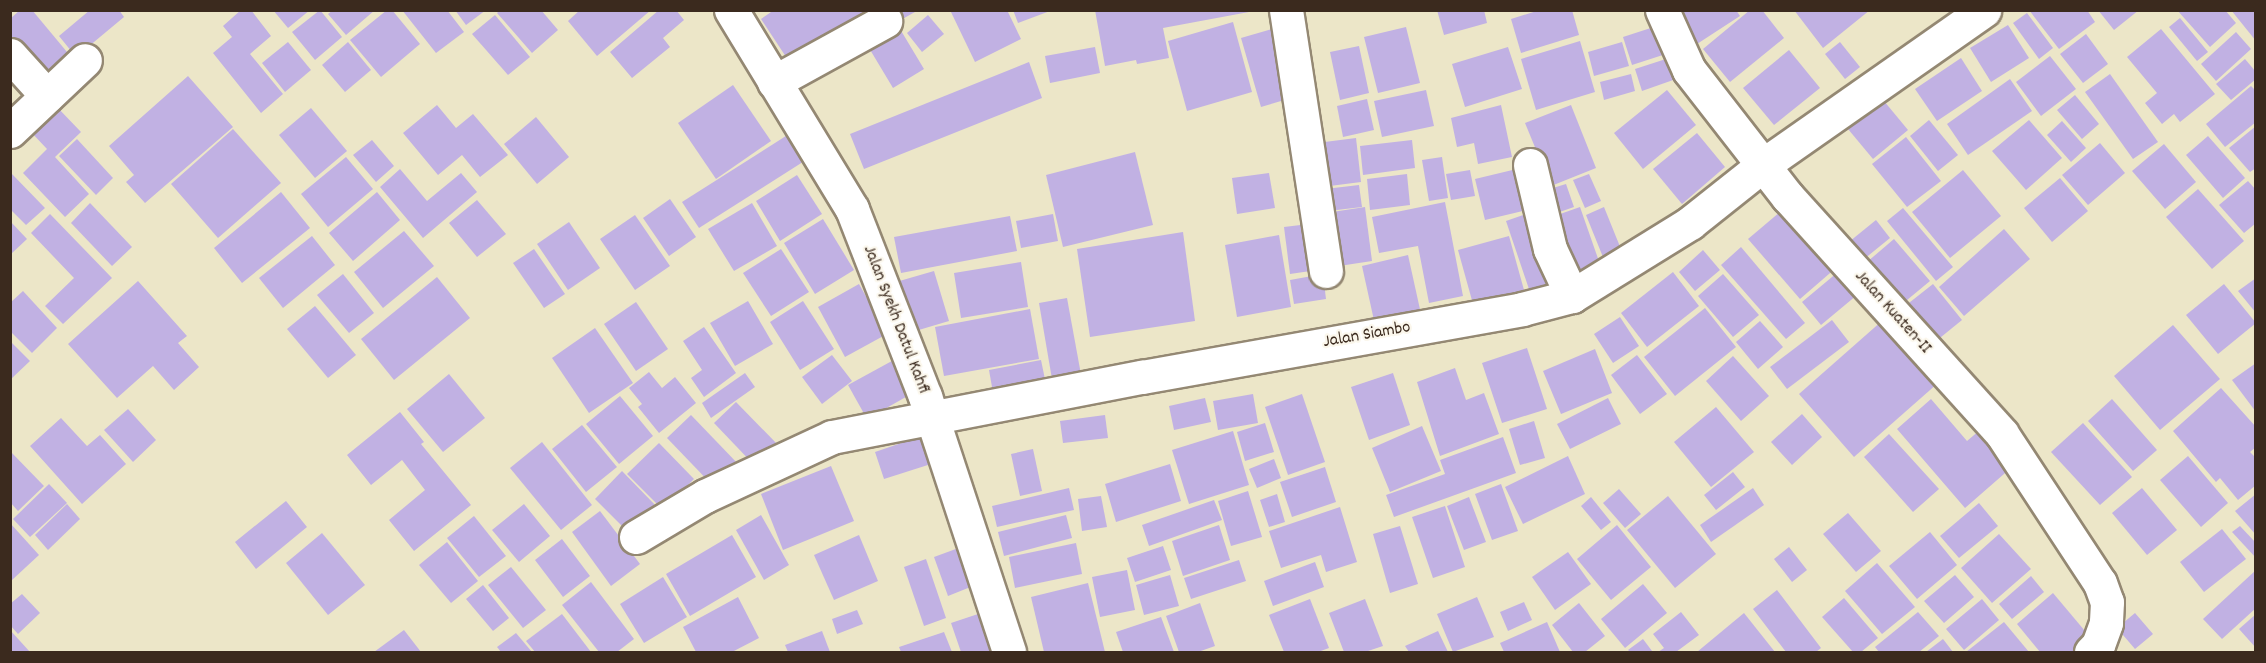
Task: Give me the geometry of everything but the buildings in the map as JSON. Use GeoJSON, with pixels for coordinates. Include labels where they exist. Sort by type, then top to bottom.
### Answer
{"type":"FeatureCollection","features":[{"type":"Feature","properties":{"kind":"street","name":"Jalan Syekh Datul Kahfi"},"geometry":{"type":"LineString","coordinates":[[731,10],[852,209],[933,419],[1010,652]]}},
{"type":"Feature","properties":{"kind":"street"},"geometry":{"type":"LineString","coordinates":[[1286,10],[1326,271]]}},
{"type":"Feature","properties":{"kind":"street","name":"Jalan Kuaten-II"},"geometry":{"type":"LineString","coordinates":[[1662,10],[1689,70],[1788,197],[2002,435],[2100,583],[2107,602],[2106,623],[2098,645],[2091,652]]}},
{"type":"Feature","properties":{"kind":"street","name":"Jalan Siambo"},"geometry":{"type":"LineString","coordinates":[[636,537],[705,496],[832,437],[933,419],[1142,376],[1522,309],[1572,296],[1690,223],[1763,165],[1984,10]]}},
{"type":"Feature","properties":{"kind":"street"},"geometry":{"type":"LineString","coordinates":[[774,82],[885,21]]}},
{"type":"Feature","properties":{"kind":"street"},"geometry":{"type":"LineString","coordinates":[[10,55],[47,96]]}},
{"type":"Feature","properties":{"kind":"street"},"geometry":{"type":"LineString","coordinates":[[10,131],[85,60]]}},
{"type":"Feature","properties":{"kind":"street"},"geometry":{"type":"LineString","coordinates":[[1530,165],[1550,249],[1572,296]]}}]}
